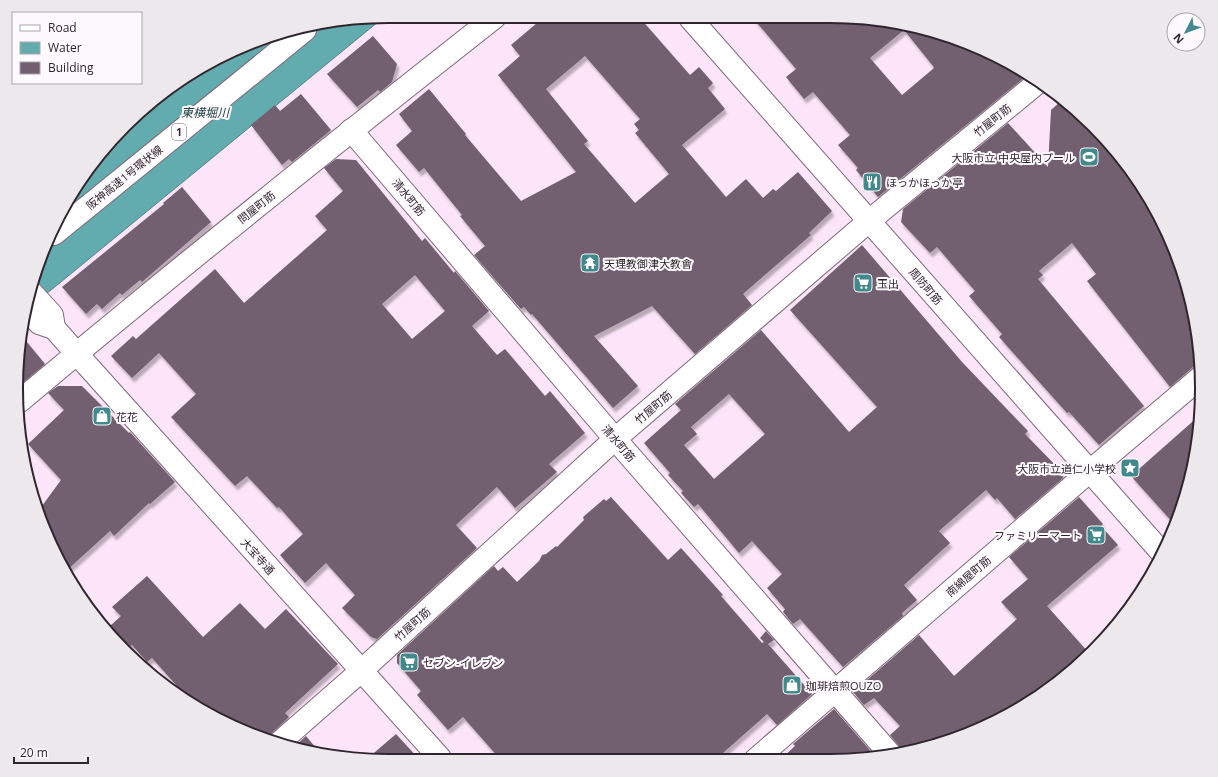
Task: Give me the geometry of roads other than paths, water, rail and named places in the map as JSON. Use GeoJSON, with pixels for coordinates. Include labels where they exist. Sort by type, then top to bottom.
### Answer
{"type":"FeatureCollection","features":[{"type":"Feature","properties":{"kind":"main road","name":"問屋町筋"},"geometry":{"type":"LineString","coordinates":[[23,398],[351,130],[487,23]]}},
{"type":"Feature","properties":{"kind":"main road","name":"周防町筋"},"geometry":{"type":"LineString","coordinates":[[694,23],[1158,548]]}},
{"type":"Feature","properties":{"kind":"main road","name":"阪神高速1号環状線"},"geometry":{"type":"LineString","coordinates":[[60,229],[301,34]]}},
{"type":"Feature","properties":{"kind":"main road"},"geometry":{"type":"LineString","coordinates":[[220,98],[282,39]]}},
{"type":"Feature","properties":{"kind":"main road","name":"竹屋町筋"},"geometry":{"type":"LineString","coordinates":[[284,739],[361,671],[615,439],[869,221],[1034,86]]}},
{"type":"Feature","properties":{"kind":"main road","name":"清水町筋"},"geometry":{"type":"LineString","coordinates":[[351,130],[615,439],[886,749]]}},
{"type":"Feature","properties":{"kind":"main road","name":"大宝寺通"},"geometry":{"type":"LineString","coordinates":[[33,305],[39,323],[54,328],[436,754]]}},
{"type":"Feature","properties":{"kind":"main road","name":"南綿屋町筋"},"geometry":{"type":"LineString","coordinates":[[762,754],[1195,382]]}},
{"type":"Feature","properties":{"kind":"water","name":"東横堀川"},"geometry":{"type":"Polygon","coordinates":[[[376,24],[33,304],[42,271],[51,249],[72,206],[85,185],[130,130],[166,99],[206,72],[271,42],[317,30],[341,26],[376,24]]]}},
{"type":"Feature","properties":{"kind":"place","name":"大阪市立 中央屋内プール"},"geometry":{"type":"Point","coordinates":[1089,157]}},
{"type":"Feature","properties":{"kind":"place","name":"ほっかほっか亭"},"geometry":{"type":"Point","coordinates":[872,182]}},
{"type":"Feature","properties":{"kind":"place","name":"天理教御津大教會"},"geometry":{"type":"Point","coordinates":[590,263]}},
{"type":"Feature","properties":{"kind":"place","name":"玉出"},"geometry":{"type":"Point","coordinates":[863,283]}},
{"type":"Feature","properties":{"kind":"place","name":"花花"},"geometry":{"type":"Point","coordinates":[102,416]}},
{"type":"Feature","properties":{"kind":"place","name":"大阪市立道仁小学校"},"geometry":{"type":"Point","coordinates":[1130,468]}},
{"type":"Feature","properties":{"kind":"place","name":"ファミリーマート"},"geometry":{"type":"Point","coordinates":[1096,535]}},
{"type":"Feature","properties":{"kind":"place","name":"セブン-イレブン"},"geometry":{"type":"Point","coordinates":[409,662]}},
{"type":"Feature","properties":{"kind":"place","name":"珈琲焙煎OUZO"},"geometry":{"type":"Point","coordinates":[792,685]}}]}
